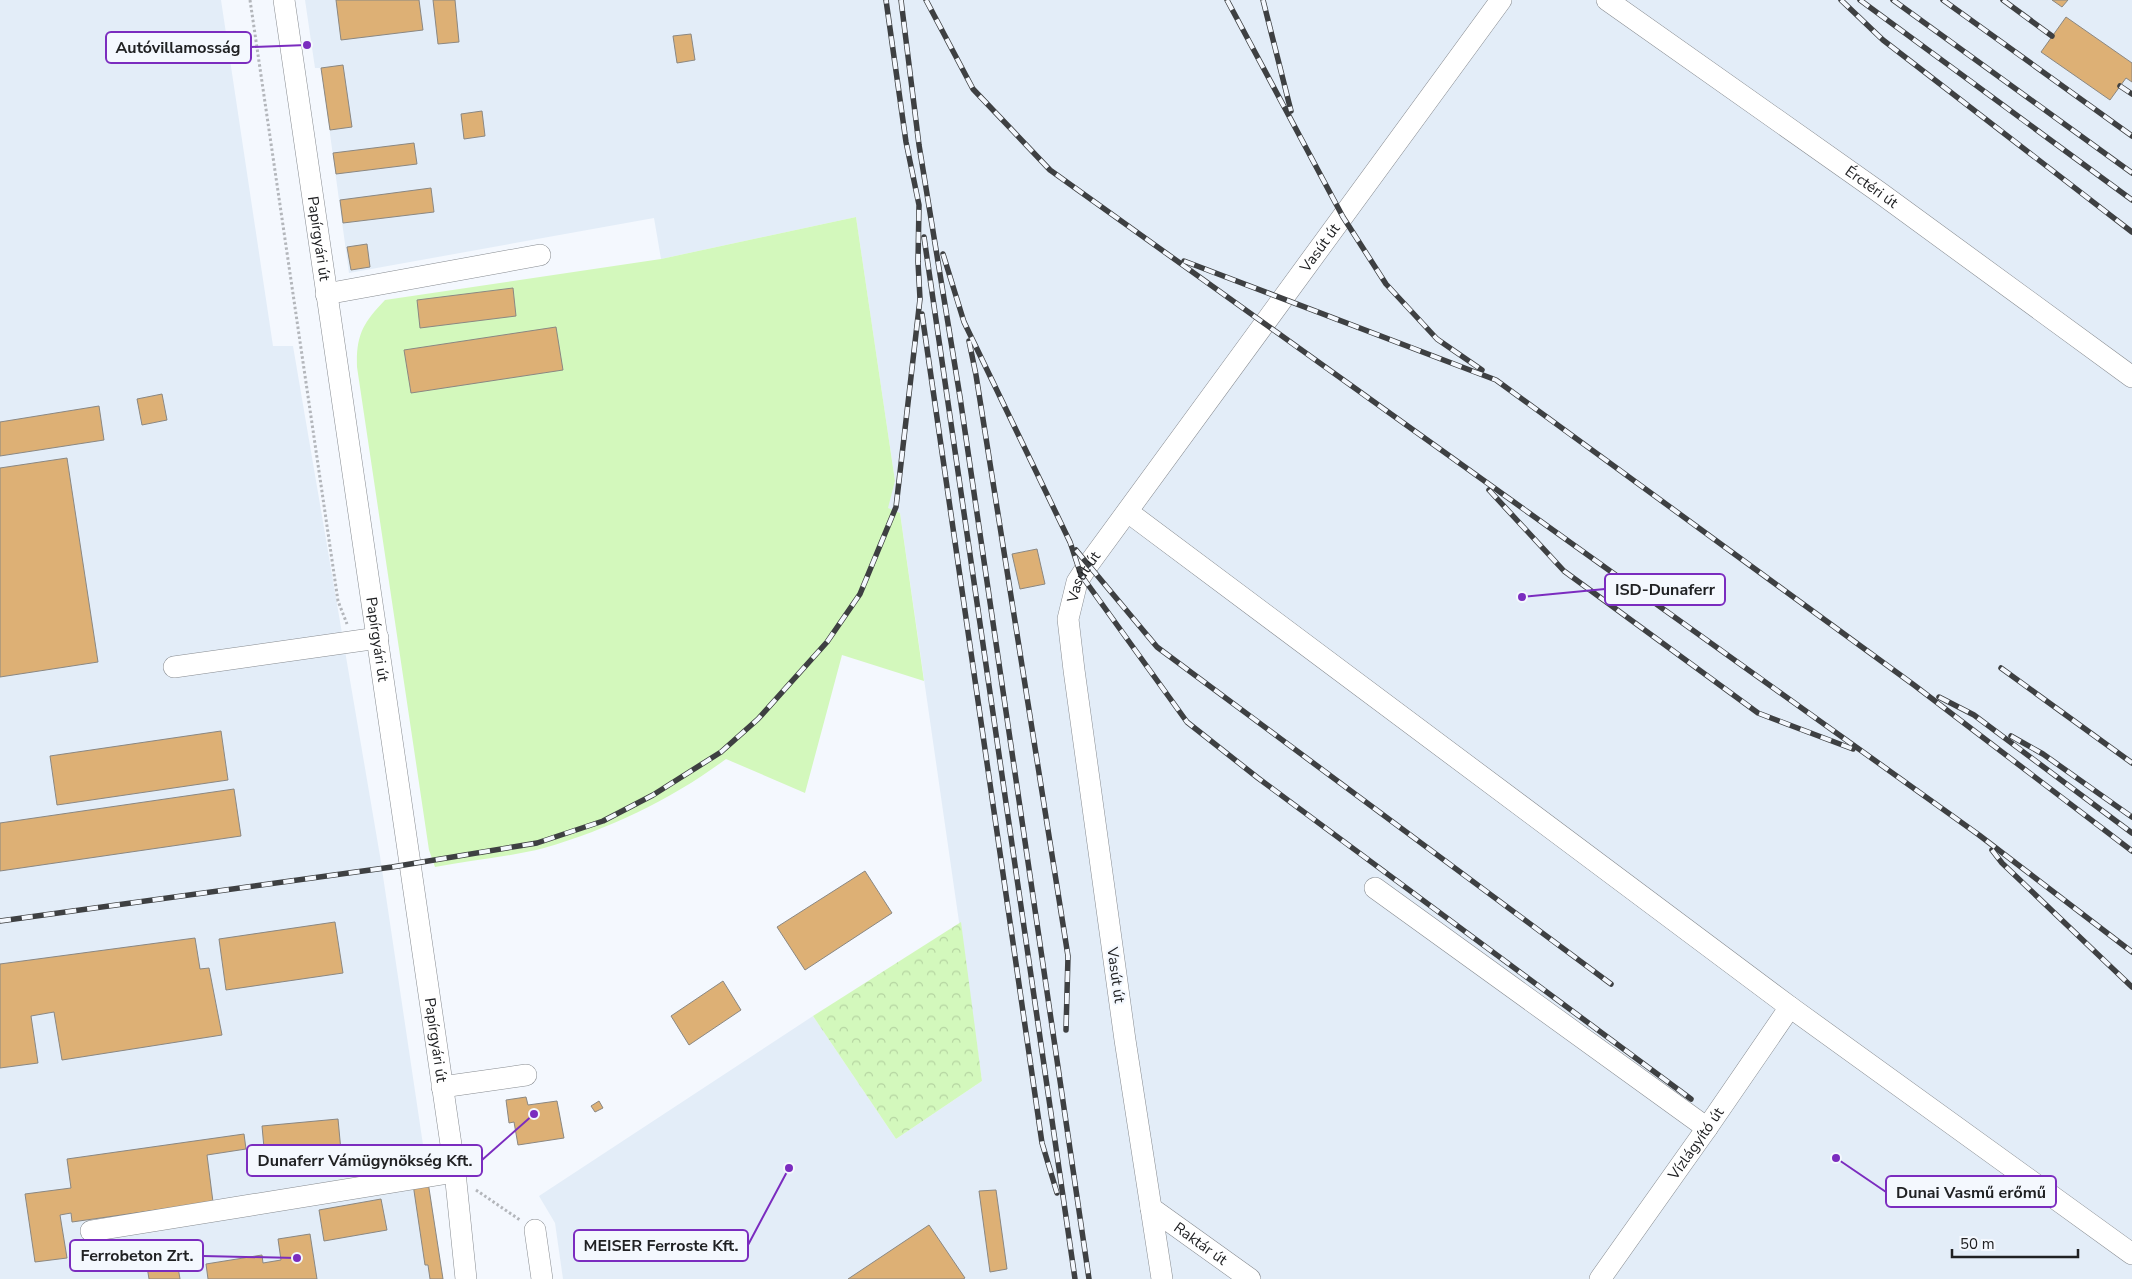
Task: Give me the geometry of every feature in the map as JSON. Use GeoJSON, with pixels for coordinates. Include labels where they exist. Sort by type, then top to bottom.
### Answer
{"type":"FeatureCollection","features":[{"type":"Feature","properties":{"kind":"street","name":"Papírgyári út"},"geometry":{"type":"LineString","coordinates":[[284,0],[455,1172],[466,1279]]}},
{"type":"Feature","properties":{"kind":"street","name":"Vasút út"},"geometry":{"type":"LineString","coordinates":[[1162,1279],[1125,1040],[1068,619],[1077,582],[1501,0]]}},
{"type":"Feature","properties":{"kind":"street","name":"Érctéri út"},"geometry":{"type":"LineString","coordinates":[[1607,0],[1879,192],[2132,377]]}},
{"type":"Feature","properties":{"kind":"street"},"geometry":{"type":"LineString","coordinates":[[326,294],[540,255]]}},
{"type":"Feature","properties":{"kind":"street"},"geometry":{"type":"LineString","coordinates":[[1128,512],[1790,1007],[2132,1254]]}},
{"type":"Feature","properties":{"kind":"street"},"geometry":{"type":"LineString","coordinates":[[174,667],[378,638]]}},
{"type":"Feature","properties":{"kind":"street"},"geometry":{"type":"LineString","coordinates":[[1375,888],[1707,1128]]}},
{"type":"Feature","properties":{"kind":"street","name":"Vízlágyító út"},"geometry":{"type":"LineString","coordinates":[[1600,1279],[1790,1007]]}},
{"type":"Feature","properties":{"kind":"street"},"geometry":{"type":"LineString","coordinates":[[442,1087],[526,1076]]}},
{"type":"Feature","properties":{"kind":"street"},"geometry":{"type":"LineString","coordinates":[[91,1231],[455,1172]]}},
{"type":"Feature","properties":{"kind":"street","name":"Raktár út"},"geometry":{"type":"LineString","coordinates":[[1151,1208],[1250,1279]]}},
{"type":"Feature","properties":{"kind":"street"},"geometry":{"type":"LineString","coordinates":[[535,1230],[542,1279]]}},
{"type":"Feature","properties":{"kind":"path"},"geometry":{"type":"LineString","coordinates":[[250,0],[338,601],[354,641]]}},
{"type":"Feature","properties":{"kind":"path"},"geometry":{"type":"LineString","coordinates":[[470,1186],[535,1230]]}},
{"type":"Feature","properties":{"kind":"shaded area"},"geometry":{"type":"Polygon","coordinates":[[[0,0],[221,0],[273,346],[293,346],[380,856],[443,1279],[0,1279],[0,0]]]}},
{"type":"Feature","properties":{"kind":"shaded area"},"geometry":{"type":"Polygon","coordinates":[[[305,0],[2132,0],[2132,1279],[563,1279],[555,1223],[539,1196],[813,1016],[896,1139],[982,1081],[900,513],[887,509],[895,481],[856,217],[661,259],[654,218],[349,273],[321,68],[315,68],[305,0]]]}},
{"type":"Feature","properties":{"kind":"green space"},"geometry":{"type":"Polygon","coordinates":[[[856,217],[895,481],[888,508],[900,513],[924,681],[842,655],[805,793],[726,759],[662,800],[593,832],[531,851],[435,867],[429,850],[357,367],[358,346],[366,323],[385,300],[661,259],[856,217]]]}},
{"type":"Feature","properties":{"kind":"green space"},"geometry":{"type":"Polygon","coordinates":[[[961,922],[982,1081],[896,1139],[813,1016],[961,922]]]}},
{"type":"Feature","properties":{"kind":"building"},"geometry":{"type":"Polygon","coordinates":[[[336,0],[419,0],[423,30],[341,40],[336,0]]]}},
{"type":"Feature","properties":{"kind":"building"},"geometry":{"type":"Polygon","coordinates":[[[433,0],[455,0],[459,42],[438,44],[433,0]]]}},
{"type":"Feature","properties":{"kind":"building"},"geometry":{"type":"Polygon","coordinates":[[[2052,0],[2068,0],[2062,7],[2052,0]]]}},
{"type":"Feature","properties":{"kind":"building"},"geometry":{"type":"Polygon","coordinates":[[[2066,17],[2132,63],[2132,82],[2126,78],[2110,100],[2041,52],[2066,17]]]}},
{"type":"Feature","properties":{"kind":"building"},"geometry":{"type":"Polygon","coordinates":[[[691,34],[695,60],[677,63],[673,36],[691,34]]]}},
{"type":"Feature","properties":{"kind":"building"},"geometry":{"type":"Polygon","coordinates":[[[343,65],[352,127],[330,130],[321,68],[343,65]]]}},
{"type":"Feature","properties":{"kind":"building"},"geometry":{"type":"Polygon","coordinates":[[[482,111],[485,136],[464,139],[461,114],[482,111]]]}},
{"type":"Feature","properties":{"kind":"building"},"geometry":{"type":"Polygon","coordinates":[[[414,143],[417,164],[336,174],[333,153],[414,143]]]}},
{"type":"Feature","properties":{"kind":"building"},"geometry":{"type":"Polygon","coordinates":[[[431,188],[434,212],[343,223],[340,200],[431,188]]]}},
{"type":"Feature","properties":{"kind":"building"},"geometry":{"type":"Polygon","coordinates":[[[367,244],[370,267],[351,270],[347,247],[367,244]]]}},
{"type":"Feature","properties":{"kind":"building"},"geometry":{"type":"Polygon","coordinates":[[[513,288],[516,316],[420,328],[417,300],[513,288]]]}},
{"type":"Feature","properties":{"kind":"building"},"geometry":{"type":"Polygon","coordinates":[[[556,327],[563,370],[411,393],[404,350],[556,327]]]}},
{"type":"Feature","properties":{"kind":"building"},"geometry":{"type":"Polygon","coordinates":[[[162,394],[167,420],[142,425],[137,399],[162,394]]]}},
{"type":"Feature","properties":{"kind":"building"},"geometry":{"type":"Polygon","coordinates":[[[99,406],[104,440],[0,456],[0,422],[99,406]]]}},
{"type":"Feature","properties":{"kind":"building"},"geometry":{"type":"Polygon","coordinates":[[[67,458],[98,662],[0,677],[0,468],[67,458]]]}},
{"type":"Feature","properties":{"kind":"building"},"geometry":{"type":"Polygon","coordinates":[[[1037,549],[1045,584],[1020,589],[1012,554],[1037,549]]]}},
{"type":"Feature","properties":{"kind":"building"},"geometry":{"type":"Polygon","coordinates":[[[221,731],[228,780],[57,805],[50,756],[221,731]]]}},
{"type":"Feature","properties":{"kind":"building"},"geometry":{"type":"Polygon","coordinates":[[[234,789],[241,836],[0,871],[0,823],[234,789]]]}},
{"type":"Feature","properties":{"kind":"building"},"geometry":{"type":"Polygon","coordinates":[[[865,871],[892,913],[805,970],[777,927],[865,871]]]}},
{"type":"Feature","properties":{"kind":"building"},"geometry":{"type":"Polygon","coordinates":[[[335,922],[343,973],[226,990],[219,939],[335,922]]]}},
{"type":"Feature","properties":{"kind":"building"},"geometry":{"type":"Polygon","coordinates":[[[195,938],[200,969],[209,968],[222,1035],[62,1060],[54,1012],[31,1016],[38,1063],[0,1068],[0,964],[195,938]]]}},
{"type":"Feature","properties":{"kind":"building"},"geometry":{"type":"Polygon","coordinates":[[[723,981],[741,1010],[689,1045],[671,1016],[723,981]]]}},
{"type":"Feature","properties":{"kind":"building"},"geometry":{"type":"Polygon","coordinates":[[[526,1097],[528,1105],[557,1101],[564,1138],[518,1145],[514,1122],[509,1123],[506,1100],[526,1097]]]}},
{"type":"Feature","properties":{"kind":"building"},"geometry":{"type":"Polygon","coordinates":[[[599,1101],[603,1108],[595,1112],[591,1106],[599,1101]]]}},
{"type":"Feature","properties":{"kind":"building"},"geometry":{"type":"Polygon","coordinates":[[[338,1119],[341,1151],[265,1159],[262,1126],[338,1119]]]}},
{"type":"Feature","properties":{"kind":"building"},"geometry":{"type":"Polygon","coordinates":[[[244,1134],[246,1149],[207,1155],[213,1202],[72,1222],[71,1213],[60,1215],[67,1258],[35,1262],[25,1194],[71,1188],[67,1159],[244,1134]]]}},
{"type":"Feature","properties":{"kind":"building"},"geometry":{"type":"Polygon","coordinates":[[[428,1182],[443,1279],[430,1279],[428,1265],[425,1265],[413,1184],[428,1182]]]}},
{"type":"Feature","properties":{"kind":"building"},"geometry":{"type":"Polygon","coordinates":[[[996,1190],[1007,1269],[990,1272],[979,1191],[996,1190]]]}},
{"type":"Feature","properties":{"kind":"building"},"geometry":{"type":"Polygon","coordinates":[[[381,1199],[387,1230],[324,1241],[319,1210],[381,1199]]]}},
{"type":"Feature","properties":{"kind":"building"},"geometry":{"type":"Polygon","coordinates":[[[929,1225],[965,1278],[848,1279],[929,1225]]]}},
{"type":"Feature","properties":{"kind":"building"},"geometry":{"type":"Polygon","coordinates":[[[310,1234],[317,1279],[208,1279],[206,1264],[262,1255],[263,1263],[281,1260],[278,1239],[310,1234]]]}},
{"type":"Feature","properties":{"kind":"building"},"geometry":{"type":"Polygon","coordinates":[[[174,1243],[180,1279],[149,1279],[144,1248],[174,1243]]]}},
{"type":"Feature","properties":{"kind":"railway"},"geometry":{"type":"LineString","coordinates":[[0,921],[392,867],[537,843],[603,821],[653,795],[721,752],[758,719],[827,642],[860,594],[896,507],[920,299],[918,262],[919,205],[906,142],[886,0]]}},
{"type":"Feature","properties":{"kind":"railway"},"geometry":{"type":"LineString","coordinates":[[901,0],[919,145],[960,397],[1089,1279]]}},
{"type":"Feature","properties":{"kind":"railway"},"geometry":{"type":"LineString","coordinates":[[926,0],[973,89],[1050,170],[1979,835],[2132,952]]}},
{"type":"Feature","properties":{"kind":"railway"},"geometry":{"type":"LineString","coordinates":[[1227,0],[1343,217],[1386,284],[1437,339],[1482,370]]}},
{"type":"Feature","properties":{"kind":"railway"},"geometry":{"type":"LineString","coordinates":[[1263,0],[1291,111]]}},
{"type":"Feature","properties":{"kind":"railway"},"geometry":{"type":"LineString","coordinates":[[1841,0],[1883,40],[2132,232]]}},
{"type":"Feature","properties":{"kind":"railway"},"geometry":{"type":"LineString","coordinates":[[1860,0],[2132,200]]}},
{"type":"Feature","properties":{"kind":"railway"},"geometry":{"type":"LineString","coordinates":[[1893,0],[2132,173]]}},
{"type":"Feature","properties":{"kind":"railway"},"geometry":{"type":"LineString","coordinates":[[1943,0],[2132,136]]}},
{"type":"Feature","properties":{"kind":"railway"},"geometry":{"type":"LineString","coordinates":[[2003,0],[2052,36]]}},
{"type":"Feature","properties":{"kind":"railway"},"geometry":{"type":"LineString","coordinates":[[2120,86],[2132,94]]}},
{"type":"Feature","properties":{"kind":"railway"},"geometry":{"type":"LineString","coordinates":[[924,237],[1075,1279]]}},
{"type":"Feature","properties":{"kind":"railway"},"geometry":{"type":"LineString","coordinates":[[943,254],[964,322],[1070,542],[1081,575],[1187,722],[1258,778],[1691,1099]]}},
{"type":"Feature","properties":{"kind":"railway"},"geometry":{"type":"LineString","coordinates":[[1184,261],[1496,380],[1914,685],[2132,851]]}},
{"type":"Feature","properties":{"kind":"railway"},"geometry":{"type":"LineString","coordinates":[[922,314],[1042,1143],[1057,1193]]}},
{"type":"Feature","properties":{"kind":"railway"},"geometry":{"type":"LineString","coordinates":[[969,341],[976,375],[1068,956],[1066,1030]]}},
{"type":"Feature","properties":{"kind":"railway"},"geometry":{"type":"LineString","coordinates":[[1489,490],[1564,571],[1758,713],[1853,749]]}},
{"type":"Feature","properties":{"kind":"railway"},"geometry":{"type":"LineString","coordinates":[[1076,550],[1157,647],[1611,984]]}},
{"type":"Feature","properties":{"kind":"railway"},"geometry":{"type":"LineString","coordinates":[[2001,668],[2132,763]]}},
{"type":"Feature","properties":{"kind":"railway"},"geometry":{"type":"LineString","coordinates":[[1939,697],[1974,715],[2132,833]]}},
{"type":"Feature","properties":{"kind":"railway"},"geometry":{"type":"LineString","coordinates":[[2011,736],[2043,754],[2132,817]]}},
{"type":"Feature","properties":{"kind":"railway"},"geometry":{"type":"LineString","coordinates":[[1992,850],[2002,863],[2132,987]]}},
{"type":"Feature","properties":{"kind":"place","name":"Autóvillamosság"},"geometry":{"type":"Point","coordinates":[307,45]}},
{"type":"Feature","properties":{"kind":"place","name":"ISD-Dunaferr"},"geometry":{"type":"Point","coordinates":[1522,597]}},
{"type":"Feature","properties":{"kind":"place","name":"Dunaferr Vámügynökség Kft."},"geometry":{"type":"Point","coordinates":[534,1114]}},
{"type":"Feature","properties":{"kind":"place","name":"Dunai Vasmű erőmű"},"geometry":{"type":"Point","coordinates":[1836,1158]}},
{"type":"Feature","properties":{"kind":"place","name":"MEISER Ferroste Kft."},"geometry":{"type":"Point","coordinates":[789,1168]}},
{"type":"Feature","properties":{"kind":"place","name":"Ferrobeton Zrt."},"geometry":{"type":"Point","coordinates":[297,1258]}}]}
